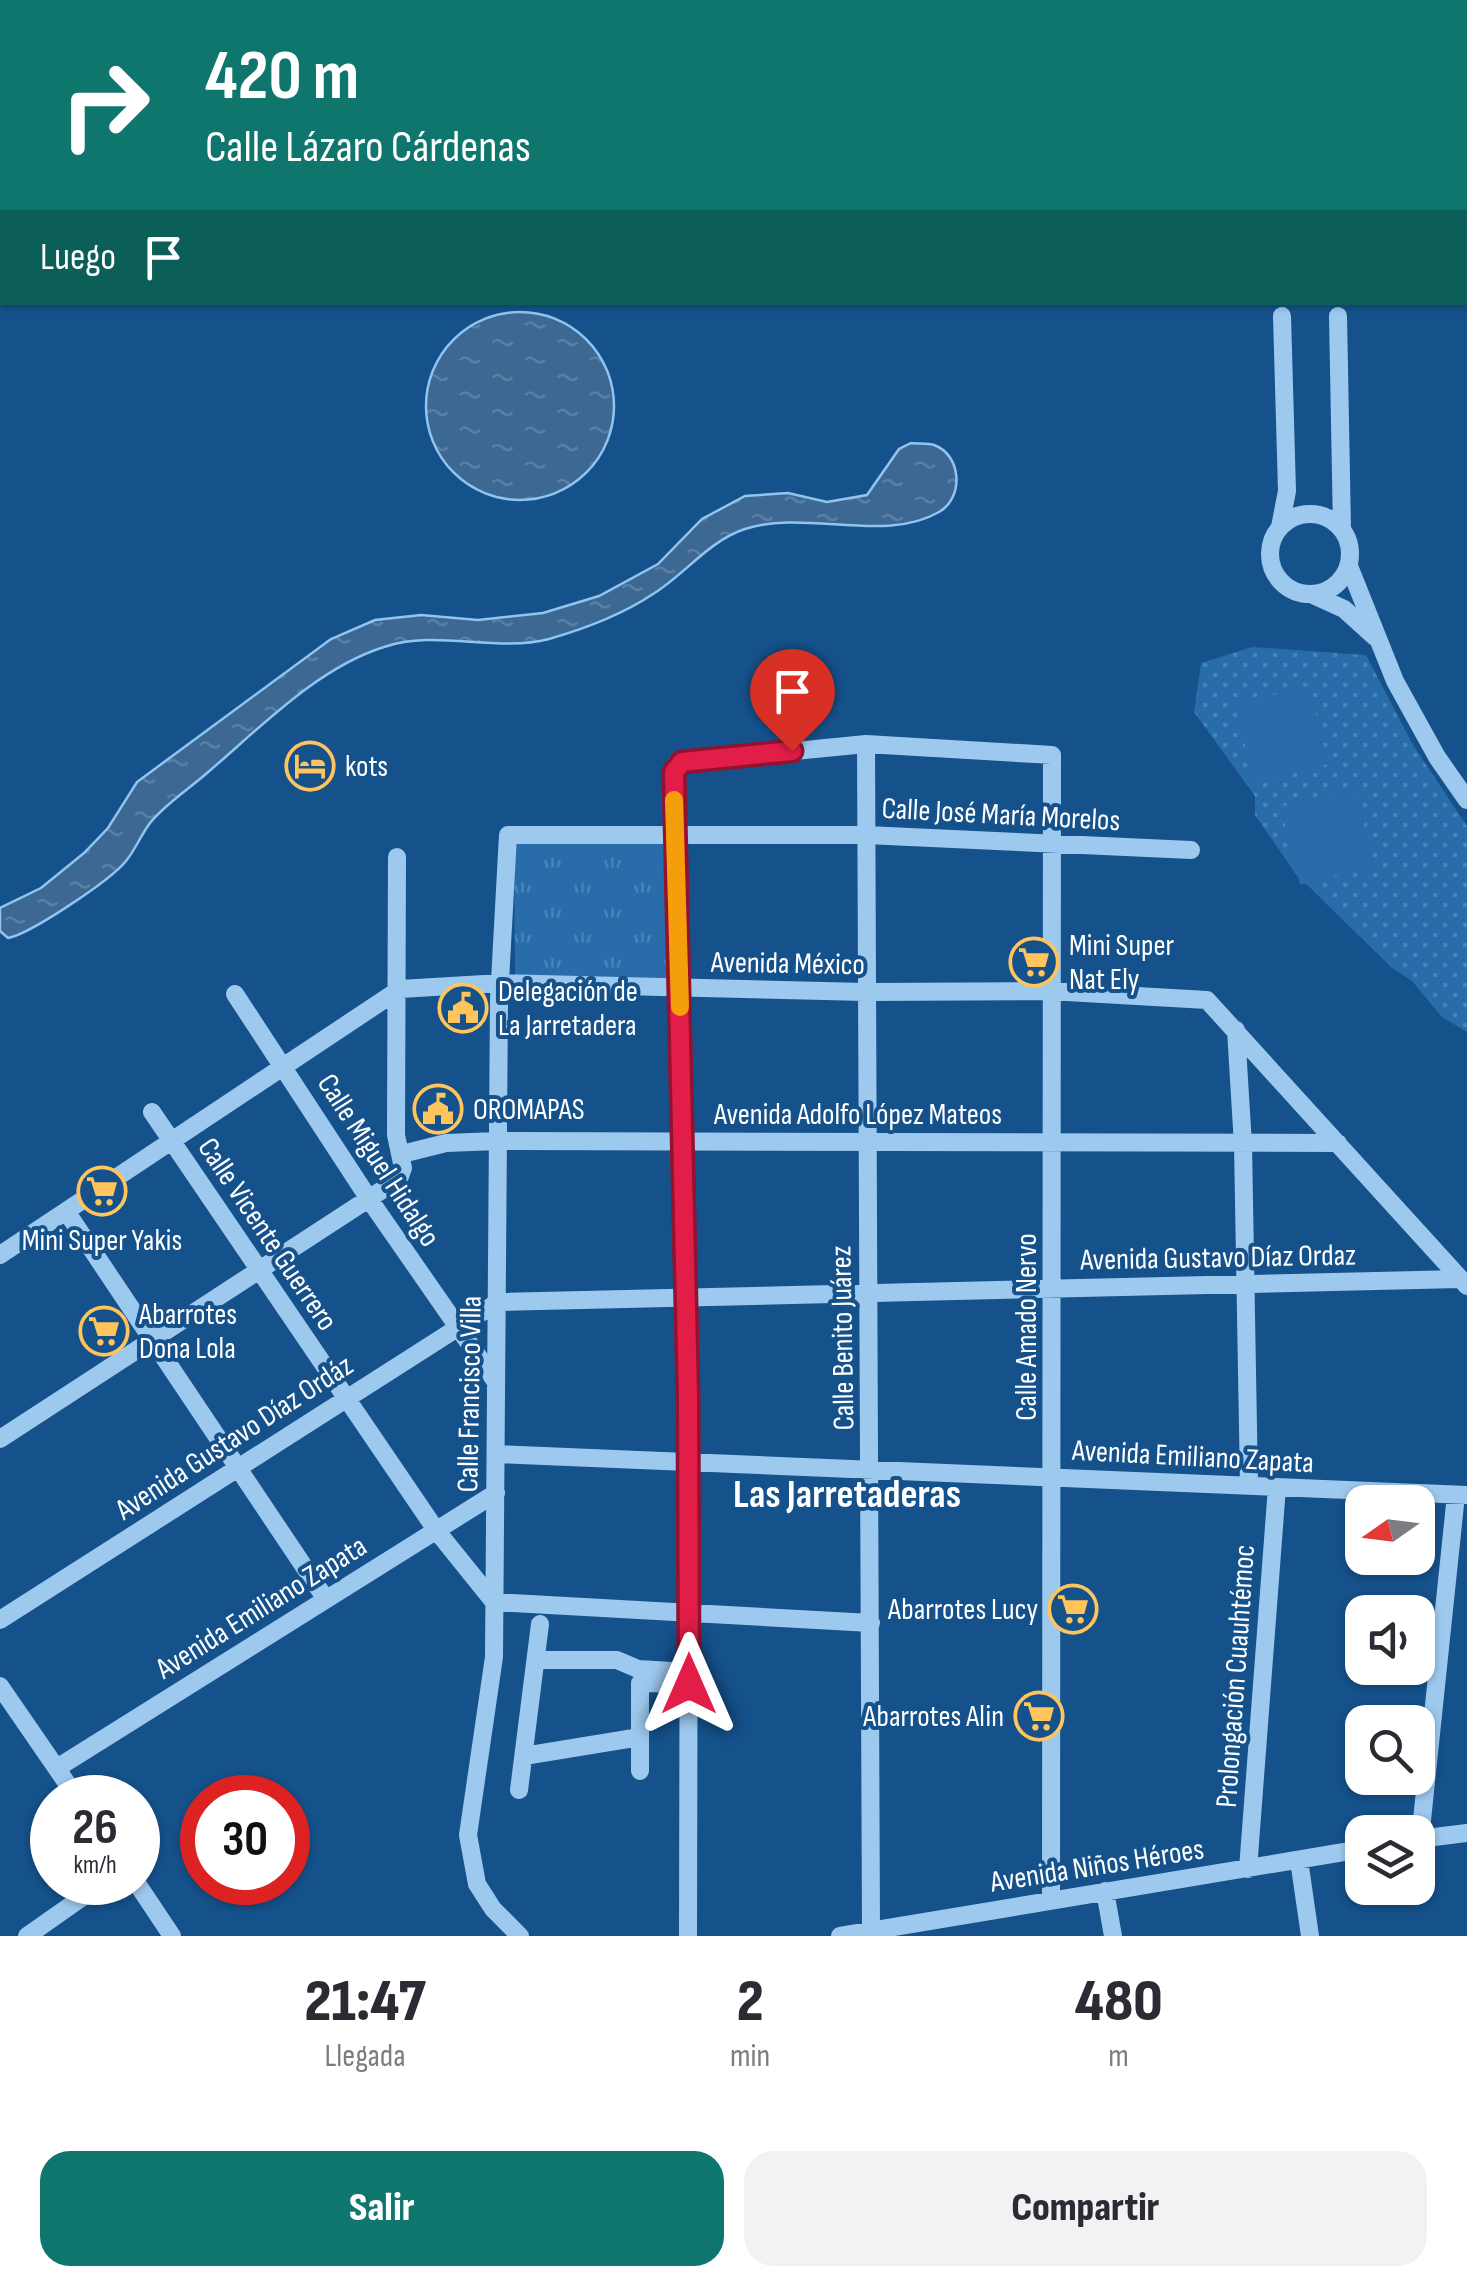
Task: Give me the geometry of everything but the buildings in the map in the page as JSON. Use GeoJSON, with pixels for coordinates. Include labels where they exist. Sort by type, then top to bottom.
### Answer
{"type":"FeatureCollection","features":[{"type":"Feature","properties":{"kind":"street"},"geometry":{"type":"LineString","coordinates":[[1282,316],[1287,491],[1280,527],[1273,538],[1272,564],[1286,586],[1344,609],[1376,637]]}},
{"type":"Feature","properties":{"kind":"street"},"geometry":{"type":"LineString","coordinates":[[1338,316],[1342,529],[1350,553],[1349,566],[1376,637],[1437,757],[1467,800]]}},
{"type":"Feature","properties":{"kind":"street"},"geometry":{"type":"LineString","coordinates":[[1280,527],[1312,514],[1342,529]]}},
{"type":"Feature","properties":{"kind":"street"},"geometry":{"type":"LineString","coordinates":[[1311,594],[1334,586],[1349,566]]}},
{"type":"Feature","properties":{"kind":"street"},"geometry":{"type":"LineString","coordinates":[[688,1936],[689,1462],[674,832],[676,764],[866,744]]}},
{"type":"Feature","properties":{"kind":"street","name":"Calle Amado Nervo"},"geometry":{"type":"LineString","coordinates":[[866,744],[1052,755],[1052,1900]]}},
{"type":"Feature","properties":{"kind":"street","name":"Calle Benito Juárez"},"geometry":{"type":"LineString","coordinates":[[866,744],[871,1931]]}},
{"type":"Feature","properties":{"kind":"street","name":"Calle José María Morelos"},"geometry":{"type":"LineString","coordinates":[[508,835],[674,832],[866,836],[1191,850]]}},
{"type":"Feature","properties":{"kind":"street","name":"Calle Francisco Villa"},"geometry":{"type":"LineString","coordinates":[[508,835],[497,1141],[494,1658],[474,1784],[470,1860],[477,1884],[493,1909],[520,1936]]}},
{"type":"Feature","properties":{"kind":"street"},"geometry":{"type":"LineString","coordinates":[[0,1439],[399,1179],[402,1154],[396,1135],[400,989],[397,857]]}},
{"type":"Feature","properties":{"kind":"street","name":"Avenida México"},"geometry":{"type":"LineString","coordinates":[[400,989],[501,984],[865,992],[1049,990],[1196,996],[1207,1000],[1236,1030],[1464,1283]]}},
{"type":"Feature","properties":{"kind":"street"},"geometry":{"type":"LineString","coordinates":[[2,1250],[400,989]]}},
{"type":"Feature","properties":{"kind":"street","name":"Calle Miguel Hidalgo"},"geometry":{"type":"LineString","coordinates":[[236,994],[368,1198],[497,1383]]}},
{"type":"Feature","properties":{"kind":"street"},"geometry":{"type":"LineString","coordinates":[[1236,1030],[1243,1145],[1248,1484]]}},
{"type":"Feature","properties":{"kind":"street","name":"Calle Vicente Guerrero"},"geometry":{"type":"LineString","coordinates":[[152,1112],[436,1530],[494,1602]]}},
{"type":"Feature","properties":{"kind":"street","name":"Avenida Adolfo López Mateos"},"geometry":{"type":"LineString","coordinates":[[402,1154],[446,1143],[497,1141],[1338,1143]]}},
{"type":"Feature","properties":{"kind":"street"},"geometry":{"type":"LineString","coordinates":[[66,1211],[325,1598]]}},
{"type":"Feature","properties":{"kind":"street","name":"Avenida Gustavo Díaz Ordaz"},"geometry":{"type":"LineString","coordinates":[[498,1302],[1246,1282],[1464,1283]]}},
{"type":"Feature","properties":{"kind":"street","name":"Avenida Gustavo Díaz Ordáz"},"geometry":{"type":"LineString","coordinates":[[0,1620],[498,1302]]}},
{"type":"Feature","properties":{"kind":"street","name":"Avenida Emiliano Zapata"},"geometry":{"type":"LineString","coordinates":[[497,1454],[1462,1495]]}},
{"type":"Feature","properties":{"kind":"street","name":"Prolongación Cuauhtémoc"},"geometry":{"type":"LineString","coordinates":[[1248,1869],[1277,1487]]}},
{"type":"Feature","properties":{"kind":"street","name":"Avenida Emiliano Zapata"},"geometry":{"type":"LineString","coordinates":[[56,1768],[496,1493]]}},
{"type":"Feature","properties":{"kind":"street"},"geometry":{"type":"LineString","coordinates":[[1421,1815],[1445,1588],[1462,1495]]}},
{"type":"Feature","properties":{"kind":"street"},"geometry":{"type":"LineString","coordinates":[[1445,1588],[1467,1589]]}},
{"type":"Feature","properties":{"kind":"street"},"geometry":{"type":"LineString","coordinates":[[494,1602],[870,1623]]}},
{"type":"Feature","properties":{"kind":"street"},"geometry":{"type":"LineString","coordinates":[[519,1790],[540,1624]]}},
{"type":"Feature","properties":{"kind":"street"},"geometry":{"type":"LineString","coordinates":[[538,1660],[617,1660],[638,1669],[689,1678]]}},
{"type":"Feature","properties":{"kind":"street"},"geometry":{"type":"LineString","coordinates":[[640,1771],[640,1683],[689,1678]]}},
{"type":"Feature","properties":{"kind":"street"},"geometry":{"type":"LineString","coordinates":[[0,1686],[61,1775]]}},
{"type":"Feature","properties":{"kind":"street"},"geometry":{"type":"LineString","coordinates":[[524,1756],[640,1737]]}},
{"type":"Feature","properties":{"kind":"street"},"geometry":{"type":"LineString","coordinates":[[1435,1837],[1467,1833]]}},
{"type":"Feature","properties":{"kind":"street","name":"Avenida Niños Héroes"},"geometry":{"type":"LineString","coordinates":[[840,1936],[914,1930],[1052,1900],[1345,1852]]}},
{"type":"Feature","properties":{"kind":"street"},"geometry":{"type":"LineString","coordinates":[[1299,1860],[1310,1936]]}},
{"type":"Feature","properties":{"kind":"street"},"geometry":{"type":"LineString","coordinates":[[1106,1892],[1113,1936]]}},
{"type":"Feature","properties":{"kind":"street"},"geometry":{"type":"LineString","coordinates":[[27,1936],[71,1905]]}},
{"type":"Feature","properties":{"kind":"street"},"geometry":{"type":"LineString","coordinates":[[151,1905],[172,1936]]}},
{"type":"Feature","properties":{"kind":"green space"},"geometry":{"type":"Polygon","coordinates":[[[1252,647],[1366,655],[1413,745],[1467,826],[1467,1032],[1442,1017],[1412,981],[1392,968],[1295,873],[1255,815],[1255,796],[1194,712],[1201,663],[1252,647]]]}},
{"type":"Feature","properties":{"kind":"green space"},"geometry":{"type":"Polygon","coordinates":[[[1309,686],[1328,764],[1254,782],[1235,704],[1309,686]]]}},
{"type":"Feature","properties":{"kind":"green space"},"geometry":{"type":"Polygon","coordinates":[[[1355,788],[1374,866],[1300,885],[1281,807],[1355,788]]]}},
{"type":"Feature","properties":{"kind":"green space"},"geometry":{"type":"Polygon","coordinates":[[[514,839],[668,840],[671,980],[515,975],[514,839]]]}},
{"type":"Feature","properties":{"kind":"water"},"geometry":{"type":"Polygon","coordinates":[[[520,312],[556,319],[587,339],[607,370],[614,406],[607,442],[587,473],[556,493],[520,500],[484,493],[453,473],[433,442],[426,406],[433,370],[453,339],[484,319],[520,312]]]}},
{"type":"Feature","properties":{"kind":"water"},"geometry":{"type":"Polygon","coordinates":[[[911,443],[943,450],[954,467],[953,497],[939,512],[894,525],[793,522],[745,529],[720,541],[641,601],[576,631],[528,643],[404,642],[359,657],[290,701],[170,803],[150,823],[126,861],[88,893],[19,934],[8,938],[0,931],[0,908],[41,888],[84,853],[108,828],[137,782],[331,639],[375,620],[421,615],[478,620],[543,613],[599,596],[658,564],[702,519],[745,496],[788,493],[827,502],[867,495],[899,449],[911,443]]]}},
{"type":"Feature","properties":{"kind":"slow traffic"},"geometry":{"type":"LineString","coordinates":[[674,800],[680,1007]]}},
{"type":"Feature","properties":{"kind":"place","name":"kots"},"geometry":{"type":"Point","coordinates":[310,766]}},
{"type":"Feature","properties":{"kind":"place","name":"Mini Super Nat Ely"},"geometry":{"type":"Point","coordinates":[1034,962]}},
{"type":"Feature","properties":{"kind":"place","name":"Delegación de La Jarretadera"},"geometry":{"type":"Point","coordinates":[463,1008]}},
{"type":"Feature","properties":{"kind":"place","name":"OROMAPAS"},"geometry":{"type":"Point","coordinates":[438,1109]}},
{"type":"Feature","properties":{"kind":"place","name":"Mini Super Yakis"},"geometry":{"type":"Point","coordinates":[102,1191]}},
{"type":"Feature","properties":{"kind":"place","name":"Abarrotes Dona Lola"},"geometry":{"type":"Point","coordinates":[104,1331]}},
{"type":"Feature","properties":{"kind":"place","name":"Abarrotes Lucy"},"geometry":{"type":"Point","coordinates":[1073,1609]}},
{"type":"Feature","properties":{"kind":"place","name":"Abarrotes Alin"},"geometry":{"type":"Point","coordinates":[1039,1716]}},
{"type":"Feature","properties":{"kind":"district","name":"Las Jarretaderas"},"geometry":{"type":"Point","coordinates":[847,1493]}},
{"type":"Feature","properties":{"kind":"route"},"geometry":{"type":"LineString","coordinates":[[689,1684],[688,1396],[674,772],[676,764],[682,762],[792,751]]}}]}
